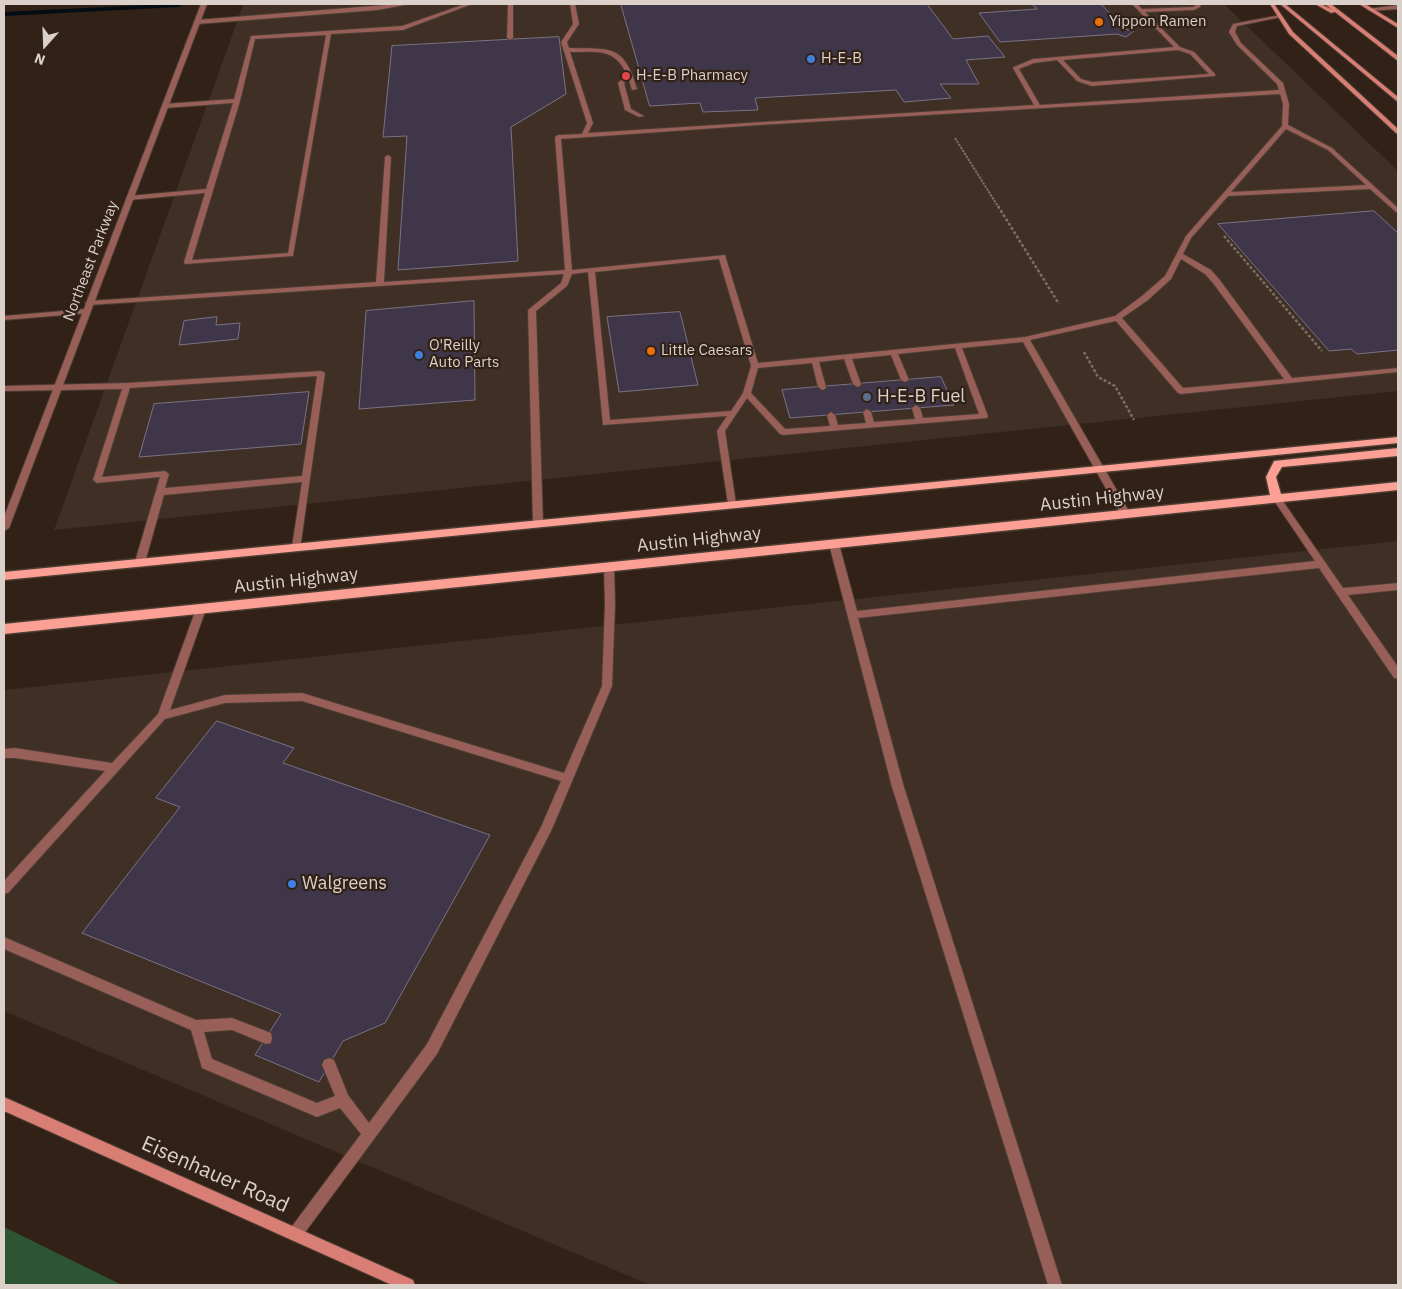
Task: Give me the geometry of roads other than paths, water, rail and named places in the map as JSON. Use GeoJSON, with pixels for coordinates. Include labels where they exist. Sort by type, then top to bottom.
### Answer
{"type":"FeatureCollection","features":[{"type":"Feature","properties":{"kind":"main road"},"geometry":{"type":"LineString","coordinates":[[1272,4],[1291,33],[1398,132]]}},
{"type":"Feature","properties":{"kind":"main road"},"geometry":{"type":"LineString","coordinates":[[1282,4],[1398,100]]}},
{"type":"Feature","properties":{"kind":"main road"},"geometry":{"type":"LineString","coordinates":[[1317,4],[1347,19]]}},
{"type":"Feature","properties":{"kind":"main road"},"geometry":{"type":"LineString","coordinates":[[1328,4],[1398,59]]}},
{"type":"Feature","properties":{"kind":"main road"},"geometry":{"type":"LineString","coordinates":[[1362,4],[1398,26]]}},
{"type":"Feature","properties":{"kind":"main road","name":"Austin Highway"},"geometry":{"type":"LineString","coordinates":[[4,576],[1398,440]]}},
{"type":"Feature","properties":{"kind":"main road"},"geometry":{"type":"LineString","coordinates":[[1277,499],[1271,477],[1278,464],[1398,452]]}},
{"type":"Feature","properties":{"kind":"main road","name":"Austin Highway"},"geometry":{"type":"LineString","coordinates":[[4,629],[1398,486]]}},
{"type":"Feature","properties":{"kind":"main road","name":"Eisenhauer Road"},"geometry":{"type":"LineString","coordinates":[[4,1104],[408,1285]]}},
{"type":"Feature","properties":{"kind":"street","name":"Northeast Parkway"},"geometry":{"type":"LineString","coordinates":[[4,528],[204,4]]}},
{"type":"Feature","properties":{"kind":"street"},"geometry":{"type":"LineString","coordinates":[[196,22],[378,8],[407,4]]}},
{"type":"Feature","properties":{"kind":"street"},"geometry":{"type":"LineString","coordinates":[[329,34],[291,255],[188,262],[237,101],[253,37],[329,34],[403,28],[469,4]]}},
{"type":"Feature","properties":{"kind":"street"},"geometry":{"type":"LineString","coordinates":[[510,4],[510,38]]}},
{"type":"Feature","properties":{"kind":"street"},"geometry":{"type":"LineString","coordinates":[[572,4],[576,24],[564,42],[590,123],[584,136]]}},
{"type":"Feature","properties":{"kind":"street"},"geometry":{"type":"LineString","coordinates":[[1134,4],[1178,48]]}},
{"type":"Feature","properties":{"kind":"street"},"geometry":{"type":"LineString","coordinates":[[1142,11],[1194,8],[1199,4]]}},
{"type":"Feature","properties":{"kind":"street"},"geometry":{"type":"LineString","coordinates":[[1370,9],[1398,7]]}},
{"type":"Feature","properties":{"kind":"street"},"geometry":{"type":"LineString","coordinates":[[755,366],[1025,339],[1118,318],[1145,298],[1168,277],[1188,237],[1285,126],[1286,104],[1280,83],[1239,44],[1232,32],[1235,25],[1279,16]]}},
{"type":"Feature","properties":{"kind":"street"},"geometry":{"type":"LineString","coordinates":[[1038,107],[1016,68],[1033,61],[1178,48],[1192,53],[1213,75],[1092,84],[1079,80],[1059,59]]}},
{"type":"Feature","properties":{"kind":"street"},"geometry":{"type":"LineString","coordinates":[[566,50],[610,52],[625,61],[631,75],[634,90]]}},
{"type":"Feature","properties":{"kind":"street"},"geometry":{"type":"LineString","coordinates":[[631,75],[621,83],[623,97],[628,110],[641,116]]}},
{"type":"Feature","properties":{"kind":"street"},"geometry":{"type":"LineString","coordinates":[[538,524],[532,310],[564,284],[569,272],[558,137],[1283,92]]}},
{"type":"Feature","properties":{"kind":"street"},"geometry":{"type":"LineString","coordinates":[[165,106],[237,101]]}},
{"type":"Feature","properties":{"kind":"street"},"geometry":{"type":"LineString","coordinates":[[638,106],[644,131]]}},
{"type":"Feature","properties":{"kind":"street"},"geometry":{"type":"LineString","coordinates":[[1285,126],[1330,149],[1398,211]]}},
{"type":"Feature","properties":{"kind":"street"},"geometry":{"type":"LineString","coordinates":[[380,284],[388,157]]}},
{"type":"Feature","properties":{"kind":"street"},"geometry":{"type":"LineString","coordinates":[[1225,194],[1372,187]]}},
{"type":"Feature","properties":{"kind":"street"},"geometry":{"type":"LineString","coordinates":[[130,198],[209,191]]}},
{"type":"Feature","properties":{"kind":"street"},"geometry":{"type":"LineString","coordinates":[[1179,255],[1208,272],[1216,280],[1290,380]]}},
{"type":"Feature","properties":{"kind":"street"},"geometry":{"type":"LineString","coordinates":[[89,303],[569,272],[722,257],[755,366],[747,393],[721,431],[732,504]]}},
{"type":"Feature","properties":{"kind":"street"},"geometry":{"type":"LineString","coordinates":[[591,270],[606,423],[734,413]]}},
{"type":"Feature","properties":{"kind":"street"},"geometry":{"type":"LineString","coordinates":[[4,318],[86,311]]}},
{"type":"Feature","properties":{"kind":"street"},"geometry":{"type":"LineString","coordinates":[[1118,318],[1181,391],[1398,370]]}},
{"type":"Feature","properties":{"kind":"street"},"geometry":{"type":"LineString","coordinates":[[1025,339],[1126,514]]}},
{"type":"Feature","properties":{"kind":"street"},"geometry":{"type":"LineString","coordinates":[[747,393],[782,432],[984,416],[958,346]]}},
{"type":"Feature","properties":{"kind":"street"},"geometry":{"type":"LineString","coordinates":[[894,353],[905,380]]}},
{"type":"Feature","properties":{"kind":"street"},"geometry":{"type":"LineString","coordinates":[[847,357],[857,384]]}},
{"type":"Feature","properties":{"kind":"street"},"geometry":{"type":"LineString","coordinates":[[815,360],[822,387]]}},
{"type":"Feature","properties":{"kind":"street"},"geometry":{"type":"LineString","coordinates":[[4,389],[58,386],[127,386],[321,372],[297,547]]}},
{"type":"Feature","properties":{"kind":"street"},"geometry":{"type":"LineString","coordinates":[[127,386],[97,480],[165,474],[140,562]]}},
{"type":"Feature","properties":{"kind":"street"},"geometry":{"type":"LineString","coordinates":[[916,408],[920,421]]}},
{"type":"Feature","properties":{"kind":"street"},"geometry":{"type":"LineString","coordinates":[[867,412],[872,424]]}},
{"type":"Feature","properties":{"kind":"street"},"geometry":{"type":"LineString","coordinates":[[831,415],[834,428]]}},
{"type":"Feature","properties":{"kind":"street"},"geometry":{"type":"LineString","coordinates":[[160,492],[306,479]]}},
{"type":"Feature","properties":{"kind":"street"},"geometry":{"type":"LineString","coordinates":[[1277,499],[1398,675]]}},
{"type":"Feature","properties":{"kind":"street"},"geometry":{"type":"LineString","coordinates":[[834,544],[898,787],[1055,1285]]}},
{"type":"Feature","properties":{"kind":"street"},"geometry":{"type":"LineString","coordinates":[[854,615],[1322,564]]}},
{"type":"Feature","properties":{"kind":"street"},"geometry":{"type":"LineString","coordinates":[[295,1234],[432,1049],[546,829],[606,686],[610,604],[609,567]]}},
{"type":"Feature","properties":{"kind":"street"},"geometry":{"type":"LineString","coordinates":[[1341,592],[1398,586]]}},
{"type":"Feature","properties":{"kind":"street"},"geometry":{"type":"LineString","coordinates":[[4,889],[162,716],[201,609]]}},
{"type":"Feature","properties":{"kind":"street"},"geometry":{"type":"LineString","coordinates":[[162,716],[225,699],[302,697],[568,779]]}},
{"type":"Feature","properties":{"kind":"street"},"geometry":{"type":"LineString","coordinates":[[4,754],[16,753],[114,768]]}},
{"type":"Feature","properties":{"kind":"street"},"geometry":{"type":"LineString","coordinates":[[4,943],[196,1026],[232,1024],[266,1038]]}},
{"type":"Feature","properties":{"kind":"street"},"geometry":{"type":"LineString","coordinates":[[196,1026],[207,1063],[317,1110],[343,1100]]}},
{"type":"Feature","properties":{"kind":"street"},"geometry":{"type":"LineString","coordinates":[[328,1065],[343,1100],[368,1134]]}},
{"type":"Feature","properties":{"kind":"waterway"},"geometry":{"type":"LineString","coordinates":[[4,14],[179,5]]}},
{"type":"Feature","properties":{"kind":"place","name":"Yippon Ramen"},"geometry":{"type":"Point","coordinates":[1099,22]}},
{"type":"Feature","properties":{"kind":"place","name":"H-E-B"},"geometry":{"type":"Point","coordinates":[811,59]}},
{"type":"Feature","properties":{"kind":"place","name":"H-E-B Pharmacy"},"geometry":{"type":"Point","coordinates":[626,76]}},
{"type":"Feature","properties":{"kind":"place","name":"Little Caesars"},"geometry":{"type":"Point","coordinates":[651,351]}},
{"type":"Feature","properties":{"kind":"place","name":"O'Reilly Auto Parts"},"geometry":{"type":"Point","coordinates":[419,355]}},
{"type":"Feature","properties":{"kind":"place","name":"H-E-B Fuel"},"geometry":{"type":"Point","coordinates":[867,397]}},
{"type":"Feature","properties":{"kind":"place","name":"Walgreens"},"geometry":{"type":"Point","coordinates":[292,884]}}]}
